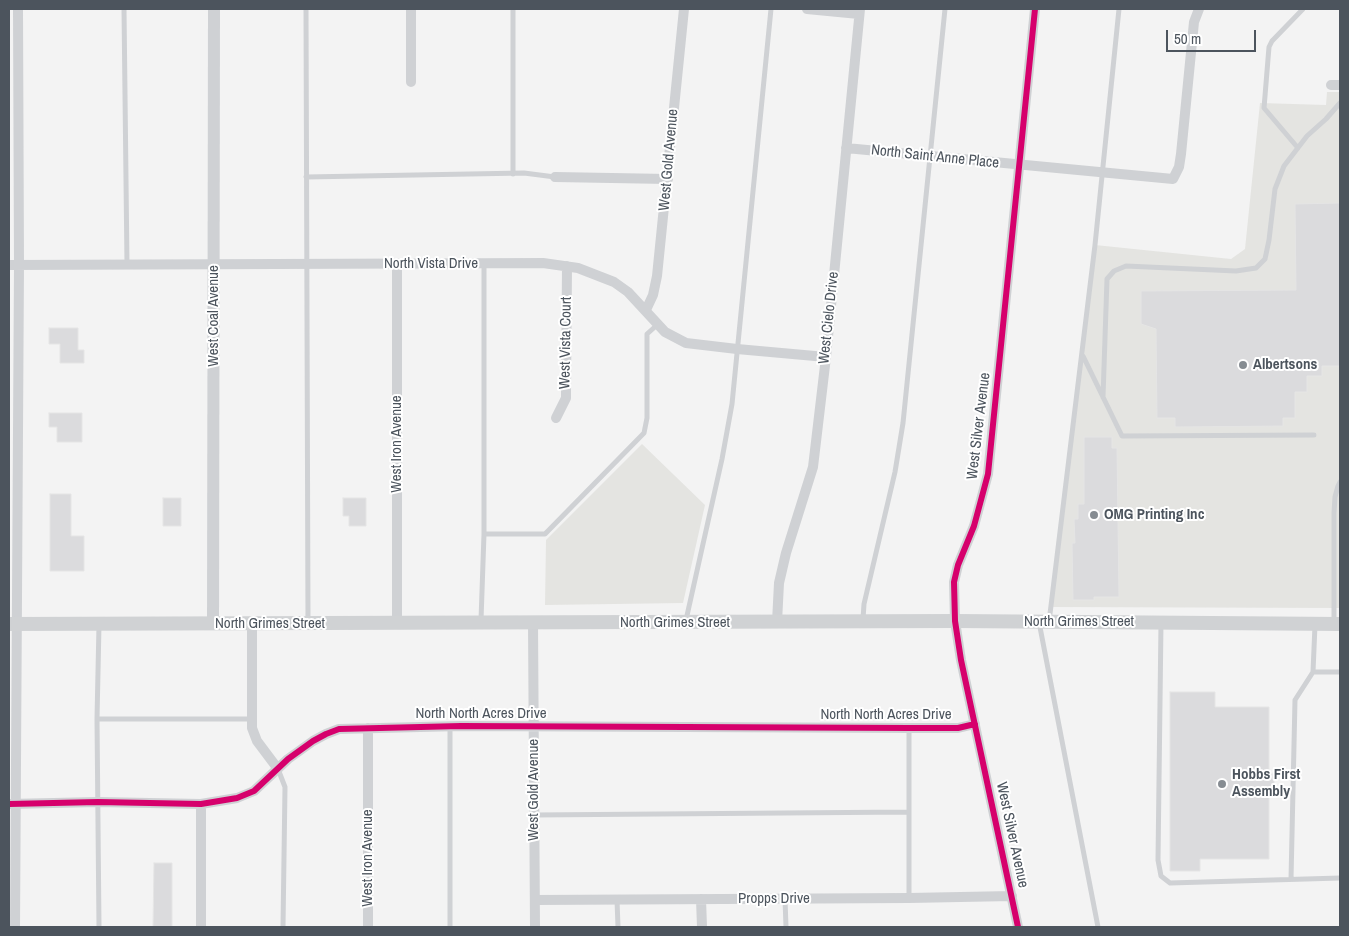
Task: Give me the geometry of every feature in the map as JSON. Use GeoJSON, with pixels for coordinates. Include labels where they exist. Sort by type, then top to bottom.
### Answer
{"type":"FeatureCollection","features":[{"type":"Feature","properties":{"kind":"main road","name":"North Grimes Street"},"geometry":{"type":"LineString","coordinates":[[13,624],[777,622],[1337,624]]}},
{"type":"Feature","properties":{"kind":"street"},"geometry":{"type":"LineString","coordinates":[[15,927],[12,804],[14,265],[18,9]]}},
{"type":"Feature","properties":{"kind":"street","name":"West Coal Avenue"},"geometry":{"type":"LineString","coordinates":[[213,624],[214,9]]}},
{"type":"Feature","properties":{"kind":"street"},"geometry":{"type":"LineString","coordinates":[[411,9],[411,82]]}},
{"type":"Feature","properties":{"kind":"street","name":"West Gold Avenue"},"geometry":{"type":"LineString","coordinates":[[646,310],[653,295],[657,276],[684,9]]}},
{"type":"Feature","properties":{"kind":"street"},"geometry":{"type":"LineString","coordinates":[[807,9],[859,11]]}},
{"type":"Feature","properties":{"kind":"street","name":"West Silver Avenue"},"geometry":{"type":"LineString","coordinates":[[1018,927],[955,622],[954,582],[958,565],[974,526],[988,474],[1035,9]]}},
{"type":"Feature","properties":{"kind":"street","name":"North Saint Anne Place"},"geometry":{"type":"LineString","coordinates":[[846,148],[1173,178],[1181,154],[1194,22],[1199,9]]}},
{"type":"Feature","properties":{"kind":"street","name":"West Cielo Drive"},"geometry":{"type":"LineString","coordinates":[[777,622],[779,582],[813,466],[826,357],[859,11]]}},
{"type":"Feature","properties":{"kind":"street"},"geometry":{"type":"LineString","coordinates":[[555,177],[668,179]]}},
{"type":"Feature","properties":{"kind":"street","name":"North Vista Drive"},"geometry":{"type":"LineString","coordinates":[[14,265],[543,263],[578,268],[614,282],[628,292],[665,332],[686,343],[737,350],[826,357]]}},
{"type":"Feature","properties":{"kind":"street","name":"West Iron Avenue"},"geometry":{"type":"LineString","coordinates":[[397,264],[397,623]]}},
{"type":"Feature","properties":{"kind":"street","name":"West Vista Court"},"geometry":{"type":"LineString","coordinates":[[556,418],[566,398],[567,266]]}},
{"type":"Feature","properties":{"kind":"street","name":"West Gold Avenue"},"geometry":{"type":"LineString","coordinates":[[533,623],[535,927]]}},
{"type":"Feature","properties":{"kind":"street"},"geometry":{"type":"LineString","coordinates":[[252,624],[252,728],[256,741],[278,769]]}},
{"type":"Feature","properties":{"kind":"street","name":"North North Acres Drive"},"geometry":{"type":"LineString","coordinates":[[12,804],[98,802],[201,804],[238,798],[254,791],[300,750],[326,734],[339,730],[450,726],[958,728],[975,724]]}},
{"type":"Feature","properties":{"kind":"street","name":"West Iron Avenue"},"geometry":{"type":"LineString","coordinates":[[368,728],[368,927]]}},
{"type":"Feature","properties":{"kind":"street"},"geometry":{"type":"LineString","coordinates":[[201,804],[201,927]]}},
{"type":"Feature","properties":{"kind":"street","name":"Propps Drive"},"geometry":{"type":"LineString","coordinates":[[535,900],[1012,896]]}},
{"type":"Feature","properties":{"kind":"street"},"geometry":{"type":"LineString","coordinates":[[701,899],[702,927]]}},
{"type":"Feature","properties":{"kind":"lane"},"geometry":{"type":"LineString","coordinates":[[124,9],[127,265]]}},
{"type":"Feature","properties":{"kind":"lane"},"geometry":{"type":"LineString","coordinates":[[306,9],[305,265],[308,624]]}},
{"type":"Feature","properties":{"kind":"lane"},"geometry":{"type":"LineString","coordinates":[[513,9],[513,174]]}},
{"type":"Feature","properties":{"kind":"lane"},"geometry":{"type":"LineString","coordinates":[[686,623],[726,441],[732,404],[771,9]]}},
{"type":"Feature","properties":{"kind":"lane"},"geometry":{"type":"LineString","coordinates":[[863,622],[864,604],[895,472],[903,423],[946,9]]}},
{"type":"Feature","properties":{"kind":"lane"},"geometry":{"type":"LineString","coordinates":[[1098,927],[1044,622],[1083,355],[1119,9]]}},
{"type":"Feature","properties":{"kind":"lane"},"geometry":{"type":"LineString","coordinates":[[1298,148],[1264,108],[1269,47],[1272,41],[1302,9]]}},
{"type":"Feature","properties":{"kind":"lane"},"geometry":{"type":"LineString","coordinates":[[1103,397],[1107,279],[1114,271],[1126,266],[1236,271],[1256,268],[1264,259],[1269,240],[1275,189],[1284,166],[1307,136],[1340,103]]}},
{"type":"Feature","properties":{"kind":"lane"},"geometry":{"type":"LineString","coordinates":[[306,177],[524,173],[555,177]]}},
{"type":"Feature","properties":{"kind":"lane"},"geometry":{"type":"LineString","coordinates":[[481,623],[484,534],[484,264]]}},
{"type":"Feature","properties":{"kind":"lane"},"geometry":{"type":"LineString","coordinates":[[484,534],[545,534],[644,433],[647,418],[646,334],[657,325]]}},
{"type":"Feature","properties":{"kind":"lane"},"geometry":{"type":"LineString","coordinates":[[1083,355],[1122,436],[1314,435]]}},
{"type":"Feature","properties":{"kind":"lane"},"geometry":{"type":"LineString","coordinates":[[1337,624],[1334,513],[1340,482]]}},
{"type":"Feature","properties":{"kind":"lane"},"geometry":{"type":"LineString","coordinates":[[1161,623],[1158,860],[1161,876],[1170,883],[1340,878]]}},
{"type":"Feature","properties":{"kind":"lane"},"geometry":{"type":"LineString","coordinates":[[99,624],[97,719],[99,927]]}},
{"type":"Feature","properties":{"kind":"lane"},"geometry":{"type":"LineString","coordinates":[[1291,879],[1295,700],[1313,672],[1315,624]]}},
{"type":"Feature","properties":{"kind":"lane"},"geometry":{"type":"LineString","coordinates":[[1313,672],[1340,672]]}},
{"type":"Feature","properties":{"kind":"lane"},"geometry":{"type":"LineString","coordinates":[[97,719],[252,718]]}},
{"type":"Feature","properties":{"kind":"lane"},"geometry":{"type":"LineString","coordinates":[[450,726],[450,927]]}},
{"type":"Feature","properties":{"kind":"lane"},"geometry":{"type":"LineString","coordinates":[[909,728],[909,898]]}},
{"type":"Feature","properties":{"kind":"lane"},"geometry":{"type":"LineString","coordinates":[[278,769],[284,786],[283,927]]}},
{"type":"Feature","properties":{"kind":"lane"},"geometry":{"type":"LineString","coordinates":[[534,815],[909,812]]}},
{"type":"Feature","properties":{"kind":"lane"},"geometry":{"type":"LineString","coordinates":[[785,899],[786,927]]}},
{"type":"Feature","properties":{"kind":"lane"},"geometry":{"type":"LineString","coordinates":[[617,900],[618,927]]}},
{"type":"Feature","properties":{"kind":"shaded area"},"geometry":{"type":"Polygon","coordinates":[[[1327,92],[1340,92],[1340,608],[1051,607],[1095,245],[1231,259],[1245,249],[1260,103],[1326,105],[1327,92]]]}},
{"type":"Feature","properties":{"kind":"shaded area"},"geometry":{"type":"Polygon","coordinates":[[[642,444],[705,505],[683,603],[545,605],[546,540],[642,444]]]}},
{"type":"Feature","properties":{"kind":"building"},"geometry":{"type":"Polygon","coordinates":[[[1340,203],[1340,366],[1322,366],[1322,376],[1307,376],[1307,392],[1295,392],[1295,418],[1283,418],[1283,426],[1175,427],[1175,418],[1157,418],[1156,329],[1141,324],[1141,291],[1296,290],[1295,204],[1340,203]]]}},
{"type":"Feature","properties":{"kind":"building"},"geometry":{"type":"Polygon","coordinates":[[[49,328],[78,328],[78,350],[84,350],[84,363],[60,363],[60,344],[49,344],[49,328]]]}},
{"type":"Feature","properties":{"kind":"building"},"geometry":{"type":"Polygon","coordinates":[[[49,413],[82,413],[82,442],[57,442],[57,427],[49,427],[49,413]]]}},
{"type":"Feature","properties":{"kind":"building"},"geometry":{"type":"Polygon","coordinates":[[[1084,437],[1112,437],[1112,448],[1117,448],[1119,597],[1094,597],[1094,600],[1073,600],[1072,543],[1075,543],[1074,519],[1078,519],[1078,504],[1084,504],[1084,437]]]}},
{"type":"Feature","properties":{"kind":"building"},"geometry":{"type":"Polygon","coordinates":[[[50,494],[71,494],[71,536],[84,536],[84,571],[50,571],[50,494]]]}},
{"type":"Feature","properties":{"kind":"building"},"geometry":{"type":"Polygon","coordinates":[[[163,498],[181,498],[181,526],[163,526],[163,498]]]}},
{"type":"Feature","properties":{"kind":"building"},"geometry":{"type":"Polygon","coordinates":[[[343,498],[366,498],[366,526],[349,526],[349,516],[343,516],[343,498]]]}},
{"type":"Feature","properties":{"kind":"building","name":"Hobbs First Assembly"},"geometry":{"type":"Polygon","coordinates":[[[1170,692],[1215,692],[1215,707],[1269,707],[1269,773],[1274,773],[1274,796],[1269,796],[1269,859],[1200,859],[1200,871],[1170,871],[1170,692]]]}},
{"type":"Feature","properties":{"kind":"building"},"geometry":{"type":"Polygon","coordinates":[[[154,863],[172,863],[172,927],[153,927],[154,863]]]}},
{"type":"Feature","properties":{"kind":"cycle path"},"geometry":{"type":"LineString","coordinates":[[1018,927],[961,660],[955,621],[954,582],[958,565],[974,526],[988,474],[1035,9]]}},
{"type":"Feature","properties":{"kind":"cycle path"},"geometry":{"type":"LineString","coordinates":[[9,804],[98,802],[201,804],[237,798],[254,791],[288,759],[313,741],[339,729],[461,726],[958,728],[975,724]]}},
{"type":"Feature","properties":{"kind":"place","name":"Albertsons"},"geometry":{"type":"Point","coordinates":[1243,365]}},
{"type":"Feature","properties":{"kind":"place","name":"OMG Printing Inc"},"geometry":{"type":"Point","coordinates":[1094,515]}},
{"type":"Feature","properties":{"kind":"place","name":"Hobbs First Assembly"},"geometry":{"type":"Point","coordinates":[1222,784]}}]}
